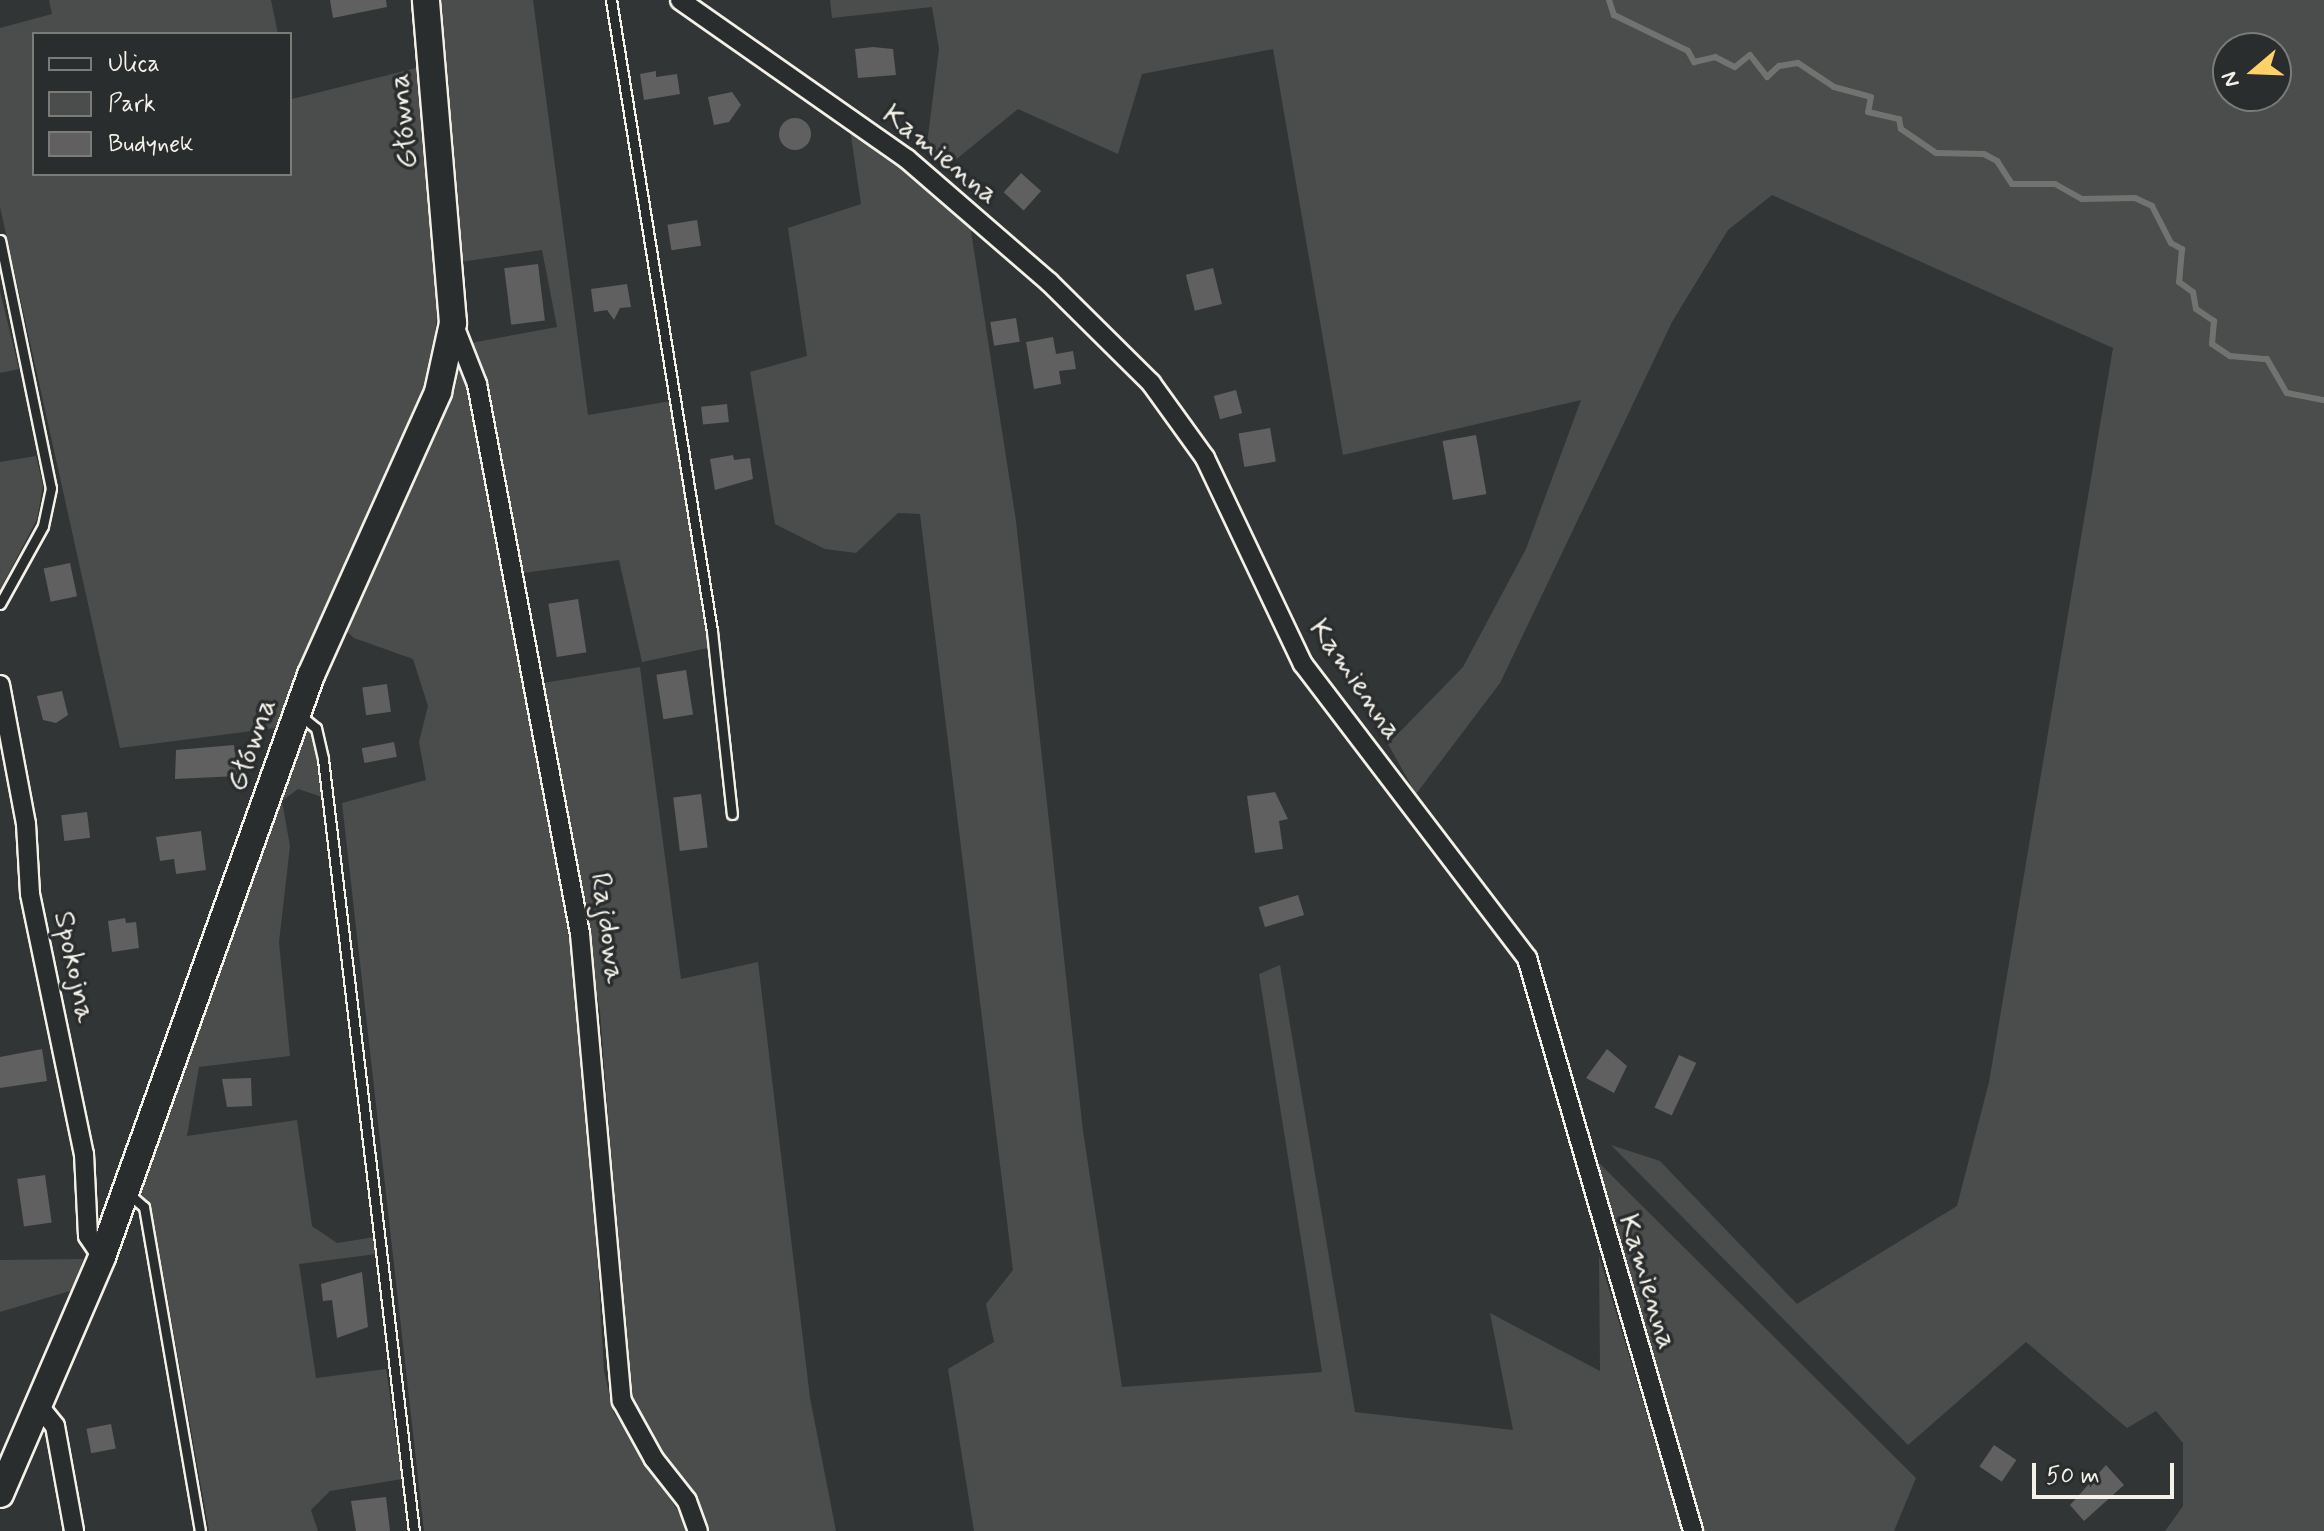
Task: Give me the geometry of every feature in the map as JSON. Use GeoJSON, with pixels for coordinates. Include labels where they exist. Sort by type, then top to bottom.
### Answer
{"type":"FeatureCollection","features":[{"type":"Feature","properties":{"kind":"street","name":"Główna"},"geometry":{"type":"LineString","coordinates":[[0,1494],[127,1192],[333,620],[438,392],[453,323],[426,0]]}},
{"type":"Feature","properties":{"kind":"street","name":"Kamienna"},"geometry":{"type":"LineString","coordinates":[[680,0],[907,159],[1049,282],[1151,383],[1205,458],[1303,664],[1527,958],[1693,1531]]}},
{"type":"Feature","properties":{"kind":"street","name":"Rajdowa"},"geometry":{"type":"LineString","coordinates":[[453,323],[477,384],[568,857],[593,1025],[622,1401],[654,1459],[687,1501],[698,1531]]}},
{"type":"Feature","properties":{"kind":"street","name":"Spokojna"},"geometry":{"type":"LineString","coordinates":[[0,685],[26,824],[30,894],[84,1154],[88,1236],[102,1257]]}},
{"type":"Feature","properties":{"kind":"street"},"geometry":{"type":"LineString","coordinates":[[38,1405],[55,1426],[74,1531]]}},
{"type":"Feature","properties":{"kind":"lane"},"geometry":{"type":"LineString","coordinates":[[611,0],[712,631],[732,814]]}},
{"type":"Feature","properties":{"kind":"lane"},"geometry":{"type":"LineString","coordinates":[[0,240],[51,488],[43,526],[0,604]]}},
{"type":"Feature","properties":{"kind":"lane"},"geometry":{"type":"LineString","coordinates":[[299,714],[316,728],[323,759],[414,1531]]}},
{"type":"Feature","properties":{"kind":"lane"},"geometry":{"type":"LineString","coordinates":[[127,1192],[144,1207],[200,1531]]}},
{"type":"Feature","properties":{"kind":"green space"},"geometry":{"type":"Polygon","coordinates":[[[49,0],[271,0],[278,32],[32,32],[32,176],[292,176],[292,99],[424,66],[440,283],[432,366],[276,728],[120,748],[0,207],[0,28],[52,14],[49,0]]]}},
{"type":"Feature","properties":{"kind":"green space"},"geometry":{"type":"Polygon","coordinates":[[[437,0],[533,0],[588,415],[671,401],[708,648],[642,662],[619,560],[523,573],[471,343],[557,327],[542,250],[460,262],[437,0]]]}},
{"type":"Feature","properties":{"kind":"green space"},"geometry":{"type":"Polygon","coordinates":[[[830,0],[2324,0],[2324,1531],[2165,1531],[2183,1506],[2183,1443],[2156,1411],[2127,1428],[2026,1342],[1908,1445],[1611,1145],[1660,1161],[1797,1304],[1957,1206],[1989,1082],[2113,348],[1772,195],[1728,230],[1672,322],[1500,683],[1416,794],[1388,744],[1463,667],[1526,549],[1581,400],[1343,455],[1273,49],[1142,74],[1118,154],[1018,109],[943,170],[927,144],[939,49],[932,7],[832,18],[830,0]]]}},
{"type":"Feature","properties":{"kind":"green space"},"geometry":{"type":"Polygon","coordinates":[[[849,123],[970,225],[1016,521],[1083,1131],[1122,1387],[1322,1372],[1259,974],[1280,965],[1355,1412],[1513,1430],[1490,1313],[1600,1371],[1599,1256],[1682,1531],[974,1531],[948,1369],[994,1342],[986,1304],[1013,1270],[920,514],[898,513],[856,553],[825,549],[775,524],[750,372],[807,356],[788,228],[861,204],[849,123]]]}},
{"type":"Feature","properties":{"kind":"green space"},"geometry":{"type":"Polygon","coordinates":[[[0,291],[19,369],[0,373],[0,291]]]}},
{"type":"Feature","properties":{"kind":"green space"},"geometry":{"type":"Polygon","coordinates":[[[461,363],[472,386],[584,1023],[604,1371],[614,1413],[691,1531],[424,1531],[342,803],[426,780],[419,742],[428,706],[413,659],[354,638],[341,626],[461,363]]]}},
{"type":"Feature","properties":{"kind":"green space"},"geometry":{"type":"Polygon","coordinates":[[[36,456],[43,486],[37,519],[0,590],[0,462],[36,456]]]}},
{"type":"Feature","properties":{"kind":"green space"},"geometry":{"type":"Polygon","coordinates":[[[640,667],[681,979],[758,962],[810,1398],[836,1531],[706,1531],[701,1508],[630,1403],[600,1012],[543,683],[640,667]]]}},
{"type":"Feature","properties":{"kind":"green space"},"geometry":{"type":"Polygon","coordinates":[[[304,728],[313,734],[322,797],[298,789],[282,801],[290,846],[279,942],[290,1056],[199,1067],[187,1136],[297,1120],[312,1226],[337,1243],[375,1237],[376,1254],[299,1264],[316,1378],[386,1369],[402,1479],[330,1491],[311,1510],[318,1531],[209,1531],[152,1211],[138,1188],[304,728]]]}},
{"type":"Feature","properties":{"kind":"green space"},"geometry":{"type":"Polygon","coordinates":[[[1585,1149],[1916,1478],[1894,1531],[1702,1531],[1585,1149]]]}},
{"type":"Feature","properties":{"kind":"green space"},"geometry":{"type":"Polygon","coordinates":[[[83,1259],[73,1290],[0,1312],[0,1260],[83,1259]]]}},
{"type":"Feature","properties":{"kind":"building"},"geometry":{"type":"Polygon","coordinates":[[[330,0],[386,0],[387,7],[333,18],[330,0]]]}},
{"type":"Feature","properties":{"kind":"building"},"geometry":{"type":"Polygon","coordinates":[[[855,49],[893,49],[896,75],[858,78],[855,49]]]}},
{"type":"Feature","properties":{"kind":"building"},"geometry":{"type":"Polygon","coordinates":[[[656,71],[656,77],[677,74],[680,94],[644,100],[640,74],[656,71]]]}},
{"type":"Feature","properties":{"kind":"building"},"geometry":{"type":"Polygon","coordinates":[[[732,92],[741,105],[729,122],[714,125],[708,97],[732,92]]]}},
{"type":"Feature","properties":{"kind":"building"},"geometry":{"type":"Polygon","coordinates":[[[795,118],[806,123],[811,134],[806,145],[795,150],[784,145],[779,134],[784,123],[795,118]]]}},
{"type":"Feature","properties":{"kind":"building"},"geometry":{"type":"Polygon","coordinates":[[[1021,173],[1041,191],[1024,210],[1004,192],[1021,173]]]}},
{"type":"Feature","properties":{"kind":"building"},"geometry":{"type":"Polygon","coordinates":[[[697,220],[701,246],[671,250],[667,225],[697,220]]]}},
{"type":"Feature","properties":{"kind":"building"},"geometry":{"type":"Polygon","coordinates":[[[538,264],[545,321],[511,325],[504,268],[538,264]]]}},
{"type":"Feature","properties":{"kind":"building"},"geometry":{"type":"Polygon","coordinates":[[[1213,268],[1222,304],[1195,311],[1186,275],[1213,268]]]}},
{"type":"Feature","properties":{"kind":"building"},"geometry":{"type":"Polygon","coordinates":[[[627,284],[631,307],[620,308],[614,320],[607,310],[594,312],[591,289],[627,284]]]}},
{"type":"Feature","properties":{"kind":"building"},"geometry":{"type":"Polygon","coordinates":[[[1016,318],[1020,342],[994,346],[990,322],[1016,318]]]}},
{"type":"Feature","properties":{"kind":"building"},"geometry":{"type":"Polygon","coordinates":[[[1053,337],[1056,354],[1073,351],[1076,369],[1059,371],[1061,384],[1034,389],[1026,342],[1053,337]]]}},
{"type":"Feature","properties":{"kind":"building"},"geometry":{"type":"Polygon","coordinates":[[[1236,390],[1242,413],[1220,419],[1214,396],[1236,390]]]}},
{"type":"Feature","properties":{"kind":"building"},"geometry":{"type":"Polygon","coordinates":[[[727,404],[729,422],[703,425],[701,407],[727,404]]]}},
{"type":"Feature","properties":{"kind":"building"},"geometry":{"type":"Polygon","coordinates":[[[1270,428],[1276,461],[1244,467],[1238,434],[1270,428]]]}},
{"type":"Feature","properties":{"kind":"building"},"geometry":{"type":"Polygon","coordinates":[[[1476,435],[1486,494],[1453,500],[1443,441],[1476,435]]]}},
{"type":"Feature","properties":{"kind":"building"},"geometry":{"type":"Polygon","coordinates":[[[733,455],[734,460],[750,458],[753,479],[715,490],[710,459],[733,455]]]}},
{"type":"Feature","properties":{"kind":"building"},"geometry":{"type":"Polygon","coordinates":[[[70,563],[77,596],[51,602],[44,569],[70,563]]]}},
{"type":"Feature","properties":{"kind":"building"},"geometry":{"type":"Polygon","coordinates":[[[578,599],[586,652],[557,657],[548,604],[578,599]]]}},
{"type":"Feature","properties":{"kind":"building"},"geometry":{"type":"Polygon","coordinates":[[[686,670],[693,714],[663,719],[656,675],[686,670]]]}},
{"type":"Feature","properties":{"kind":"building"},"geometry":{"type":"Polygon","coordinates":[[[387,684],[391,712],[366,715],[362,687],[387,684]]]}},
{"type":"Feature","properties":{"kind":"building"},"geometry":{"type":"Polygon","coordinates":[[[62,691],[68,715],[56,723],[43,720],[37,696],[62,691]]]}},
{"type":"Feature","properties":{"kind":"building"},"geometry":{"type":"Polygon","coordinates":[[[394,742],[397,757],[364,763],[362,748],[394,742]]]}},
{"type":"Feature","properties":{"kind":"building"},"geometry":{"type":"Polygon","coordinates":[[[234,745],[238,776],[175,779],[176,750],[234,745]]]}},
{"type":"Feature","properties":{"kind":"building"},"geometry":{"type":"Polygon","coordinates":[[[1275,792],[1288,819],[1279,821],[1283,849],[1255,853],[1247,796],[1275,792]]]}},
{"type":"Feature","properties":{"kind":"building"},"geometry":{"type":"Polygon","coordinates":[[[701,794],[708,848],[680,851],[673,797],[701,794]]]}},
{"type":"Feature","properties":{"kind":"building"},"geometry":{"type":"Polygon","coordinates":[[[87,812],[90,838],[64,841],[61,815],[87,812]]]}},
{"type":"Feature","properties":{"kind":"building"},"geometry":{"type":"Polygon","coordinates":[[[201,831],[206,870],[176,874],[174,859],[160,861],[156,837],[201,831]]]}},
{"type":"Feature","properties":{"kind":"building"},"geometry":{"type":"Polygon","coordinates":[[[1298,895],[1304,915],[1265,927],[1259,907],[1298,895]]]}},
{"type":"Feature","properties":{"kind":"building"},"geometry":{"type":"Polygon","coordinates":[[[125,918],[126,923],[136,922],[139,948],[112,952],[108,921],[125,918]]]}},
{"type":"Feature","properties":{"kind":"building"},"geometry":{"type":"Polygon","coordinates":[[[42,1049],[47,1081],[0,1088],[0,1057],[42,1049]]]}},
{"type":"Feature","properties":{"kind":"building"},"geometry":{"type":"Polygon","coordinates":[[[1607,1049],[1627,1066],[1614,1093],[1586,1078],[1607,1049]]]}},
{"type":"Feature","properties":{"kind":"building"},"geometry":{"type":"Polygon","coordinates":[[[1679,1055],[1696,1063],[1672,1116],[1654,1108],[1679,1055]]]}},
{"type":"Feature","properties":{"kind":"building"},"geometry":{"type":"Polygon","coordinates":[[[251,1078],[252,1106],[227,1107],[222,1079],[251,1078]]]}},
{"type":"Feature","properties":{"kind":"building"},"geometry":{"type":"Polygon","coordinates":[[[45,1175],[52,1223],[24,1226],[17,1179],[45,1175]]]}},
{"type":"Feature","properties":{"kind":"building"},"geometry":{"type":"Polygon","coordinates":[[[362,1272],[368,1327],[337,1338],[332,1300],[323,1301],[321,1284],[362,1272]]]}},
{"type":"Feature","properties":{"kind":"building"},"geometry":{"type":"Polygon","coordinates":[[[111,1424],[116,1449],[91,1453],[86,1429],[111,1424]]]}},
{"type":"Feature","properties":{"kind":"building"},"geometry":{"type":"Polygon","coordinates":[[[1994,1445],[2016,1460],[2002,1482],[1979,1467],[1994,1445]]]}},
{"type":"Feature","properties":{"kind":"building"},"geometry":{"type":"Polygon","coordinates":[[[2106,1465],[2124,1485],[2084,1521],[2070,1505],[2106,1465]]]}},
{"type":"Feature","properties":{"kind":"building"},"geometry":{"type":"Polygon","coordinates":[[[386,1497],[390,1531],[356,1531],[351,1501],[386,1497]]]}},
{"type":"Feature","properties":{"kind":"waterway"},"geometry":{"type":"LineString","coordinates":[[1609,0],[1614,15],[1688,51],[1694,62],[1715,57],[1735,67],[1750,55],[1767,77],[1779,66],[1798,63],[1834,87],[1871,97],[1868,112],[1899,119],[1901,129],[1936,153],[1984,154],[1997,161],[2012,184],[2055,184],[2082,199],[2135,198],[2152,206],[2171,243],[2182,249],[2179,282],[2193,292],[2196,309],[2214,321],[2212,344],[2230,356],[2267,359],[2287,393],[2324,400]]}}]}
